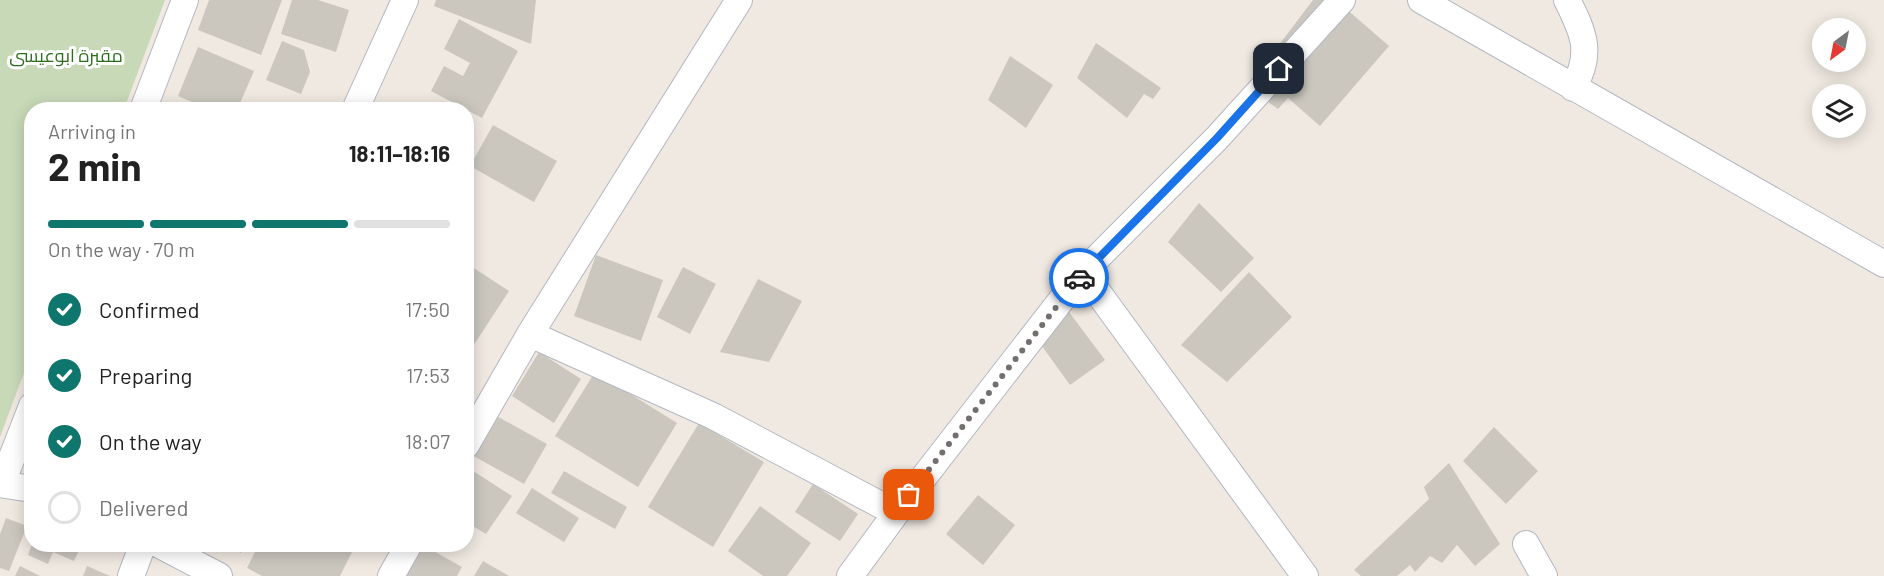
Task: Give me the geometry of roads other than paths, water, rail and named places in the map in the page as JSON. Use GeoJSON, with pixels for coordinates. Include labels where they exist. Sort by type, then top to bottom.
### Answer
{"type":"FeatureCollection","features":[{"type":"Feature","properties":{"kind":"street"},"geometry":{"type":"LineString","coordinates":[[146,102],[184,0]]}},
{"type":"Feature","properties":{"kind":"street"},"geometry":{"type":"LineString","coordinates":[[359,102],[405,0]]}},
{"type":"Feature","properties":{"kind":"street"},"geometry":{"type":"LineString","coordinates":[[474,431],[530,334],[739,0]]}},
{"type":"Feature","properties":{"kind":"street"},"geometry":{"type":"LineString","coordinates":[[850,576],[896,513],[1083,272],[1217,138],[1342,0]]}},
{"type":"Feature","properties":{"kind":"street"},"geometry":{"type":"LineString","coordinates":[[1421,0],[1884,264]]}},
{"type":"Feature","properties":{"kind":"street"},"geometry":{"type":"LineString","coordinates":[[1567,0],[1581,28],[1585,50],[1584,70],[1573,88]]}},
{"type":"Feature","properties":{"kind":"street"},"geometry":{"type":"LineString","coordinates":[[1083,272],[1305,576]]}},
{"type":"Feature","properties":{"kind":"street"},"geometry":{"type":"LineString","coordinates":[[530,334],[713,416],[896,513]]}},
{"type":"Feature","properties":{"kind":"street"},"geometry":{"type":"LineString","coordinates":[[24,426],[1,484],[24,488]]}},
{"type":"Feature","properties":{"kind":"street"},"geometry":{"type":"LineString","coordinates":[[1526,544],[1544,576]]}},
{"type":"Feature","properties":{"kind":"street"},"geometry":{"type":"LineString","coordinates":[[130,576],[151,552]]}},
{"type":"Feature","properties":{"kind":"street"},"geometry":{"type":"LineString","coordinates":[[171,552],[219,576]]}},
{"type":"Feature","properties":{"kind":"street"},"geometry":{"type":"LineString","coordinates":[[391,576],[404,552]]}},
{"type":"Feature","properties":{"kind":"park label","name":"مقبرة ابوعيسى"},"geometry":{"type":"Point","coordinates":[66,56]}}]}
